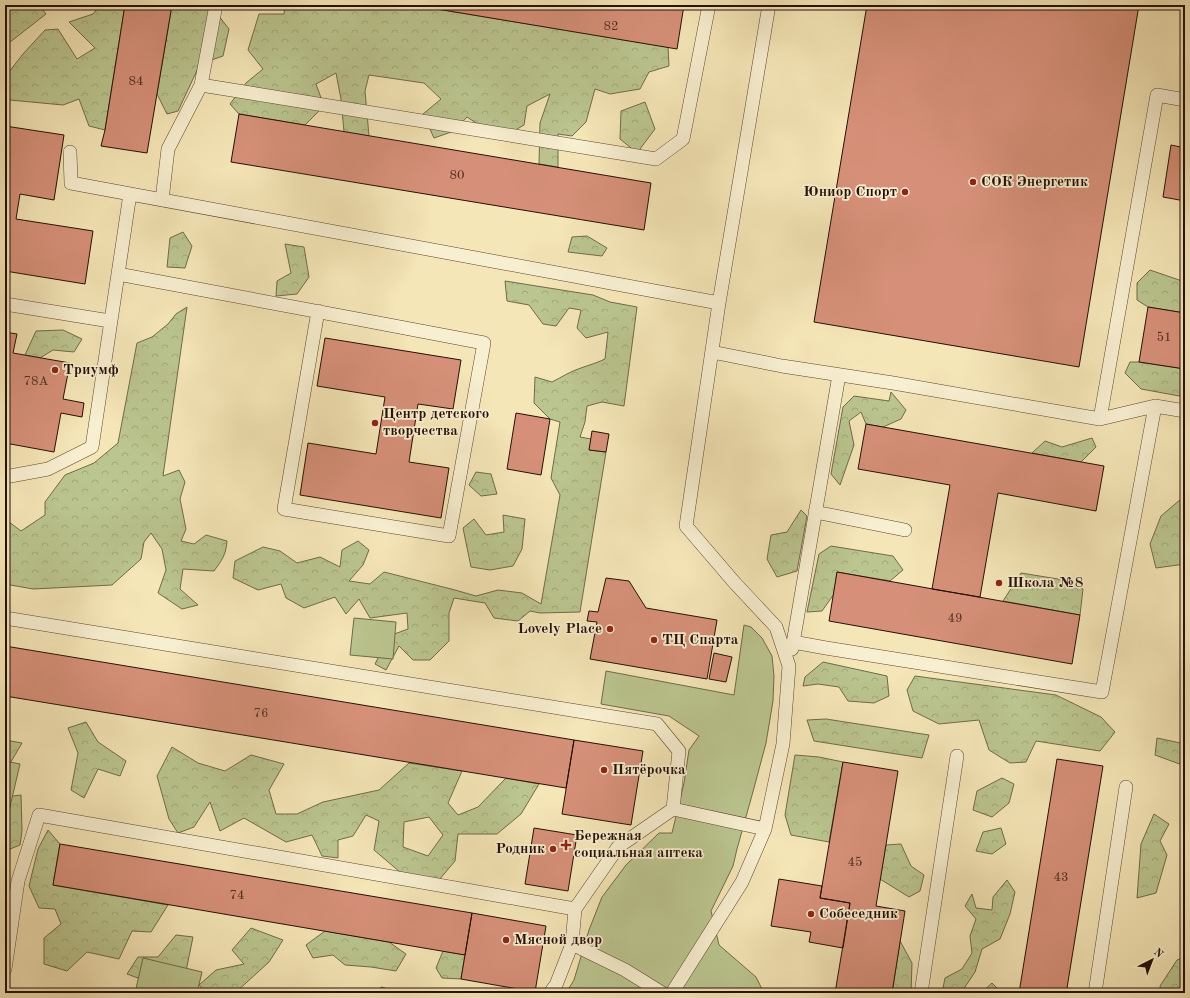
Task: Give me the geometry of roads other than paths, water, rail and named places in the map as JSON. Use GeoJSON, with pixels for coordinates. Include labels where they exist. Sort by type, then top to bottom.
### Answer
{"type":"FeatureCollection","features":[{"type":"Feature","properties":{"kind":"lane"},"geometry":{"type":"LineString","coordinates":[[162,200],[168,149],[200,85],[216,5]]}},
{"type":"Feature","properties":{"kind":"lane"},"geometry":{"type":"LineString","coordinates":[[200,85],[656,159],[683,139],[709,5]]}},
{"type":"Feature","properties":{"kind":"lane"},"geometry":{"type":"LineString","coordinates":[[769,5],[719,303],[686,526],[734,582],[776,627],[789,666]]}},
{"type":"Feature","properties":{"kind":"lane"},"geometry":{"type":"LineString","coordinates":[[1100,419],[1157,95],[1185,100]]}},
{"type":"Feature","properties":{"kind":"lane"},"geometry":{"type":"LineString","coordinates":[[70,152],[71,183],[719,303]]}},
{"type":"Feature","properties":{"kind":"lane"},"geometry":{"type":"LineString","coordinates":[[5,476],[48,469],[92,447],[130,194]]}},
{"type":"Feature","properties":{"kind":"lane"},"geometry":{"type":"LineString","coordinates":[[118,274],[318,311],[484,343],[449,536],[284,509],[318,311]]}},
{"type":"Feature","properties":{"kind":"lane"},"geometry":{"type":"LineString","coordinates":[[5,304],[110,321]]}},
{"type":"Feature","properties":{"kind":"lane"},"geometry":{"type":"LineString","coordinates":[[712,352],[782,366],[1100,419],[1155,406],[1185,411]]}},
{"type":"Feature","properties":{"kind":"lane"},"geometry":{"type":"LineString","coordinates":[[672,993],[742,882],[765,829],[783,744],[789,666],[839,375]]}},
{"type":"Feature","properties":{"kind":"lane"},"geometry":{"type":"LineString","coordinates":[[793,642],[1102,692],[1155,406]]}},
{"type":"Feature","properties":{"kind":"lane"},"geometry":{"type":"LineString","coordinates":[[815,512],[905,530]]}},
{"type":"Feature","properties":{"kind":"lane"},"geometry":{"type":"LineString","coordinates":[[5,618],[657,724],[679,752],[673,809]]}},
{"type":"Feature","properties":{"kind":"lane"},"geometry":{"type":"LineString","coordinates":[[921,993],[957,756]]}},
{"type":"Feature","properties":{"kind":"lane"},"geometry":{"type":"LineString","coordinates":[[1096,993],[1126,787]]}},
{"type":"Feature","properties":{"kind":"lane"},"geometry":{"type":"LineString","coordinates":[[550,993],[556,985],[572,944],[575,909],[618,847],[673,809],[765,829]]}},
{"type":"Feature","properties":{"kind":"lane"},"geometry":{"type":"LineString","coordinates":[[5,969],[18,881],[39,815],[575,909]]}},
{"type":"Feature","properties":{"kind":"lane"},"geometry":{"type":"LineString","coordinates":[[572,944],[625,970],[662,993]]}},
{"type":"Feature","properties":{"kind":"place","name":"СОК Энергетик"},"geometry":{"type":"Point","coordinates":[973,182]}},
{"type":"Feature","properties":{"kind":"place","name":"Юниор Спорт"},"geometry":{"type":"Point","coordinates":[905,192]}},
{"type":"Feature","properties":{"kind":"place","name":"Триумф"},"geometry":{"type":"Point","coordinates":[55,370]}},
{"type":"Feature","properties":{"kind":"place","name":"Центр детского творчества"},"geometry":{"type":"Point","coordinates":[375,423]}},
{"type":"Feature","properties":{"kind":"place","name":"Школа №8"},"geometry":{"type":"Point","coordinates":[999,583]}},
{"type":"Feature","properties":{"kind":"place","name":"Lovely Place"},"geometry":{"type":"Point","coordinates":[610,629]}},
{"type":"Feature","properties":{"kind":"place","name":"ТЦ Спарта"},"geometry":{"type":"Point","coordinates":[654,640]}},
{"type":"Feature","properties":{"kind":"place","name":"Пятёрочка"},"geometry":{"type":"Point","coordinates":[604,770]}},
{"type":"Feature","properties":{"kind":"place","name":"Бережная социальная аптека"},"geometry":{"type":"Point","coordinates":[566,845]}},
{"type":"Feature","properties":{"kind":"place","name":"Родник"},"geometry":{"type":"Point","coordinates":[553,849]}},
{"type":"Feature","properties":{"kind":"place","name":"Собеседник"},"geometry":{"type":"Point","coordinates":[811,914]}},
{"type":"Feature","properties":{"kind":"place","name":"Мясной двор"},"geometry":{"type":"Point","coordinates":[506,940]}}]}
